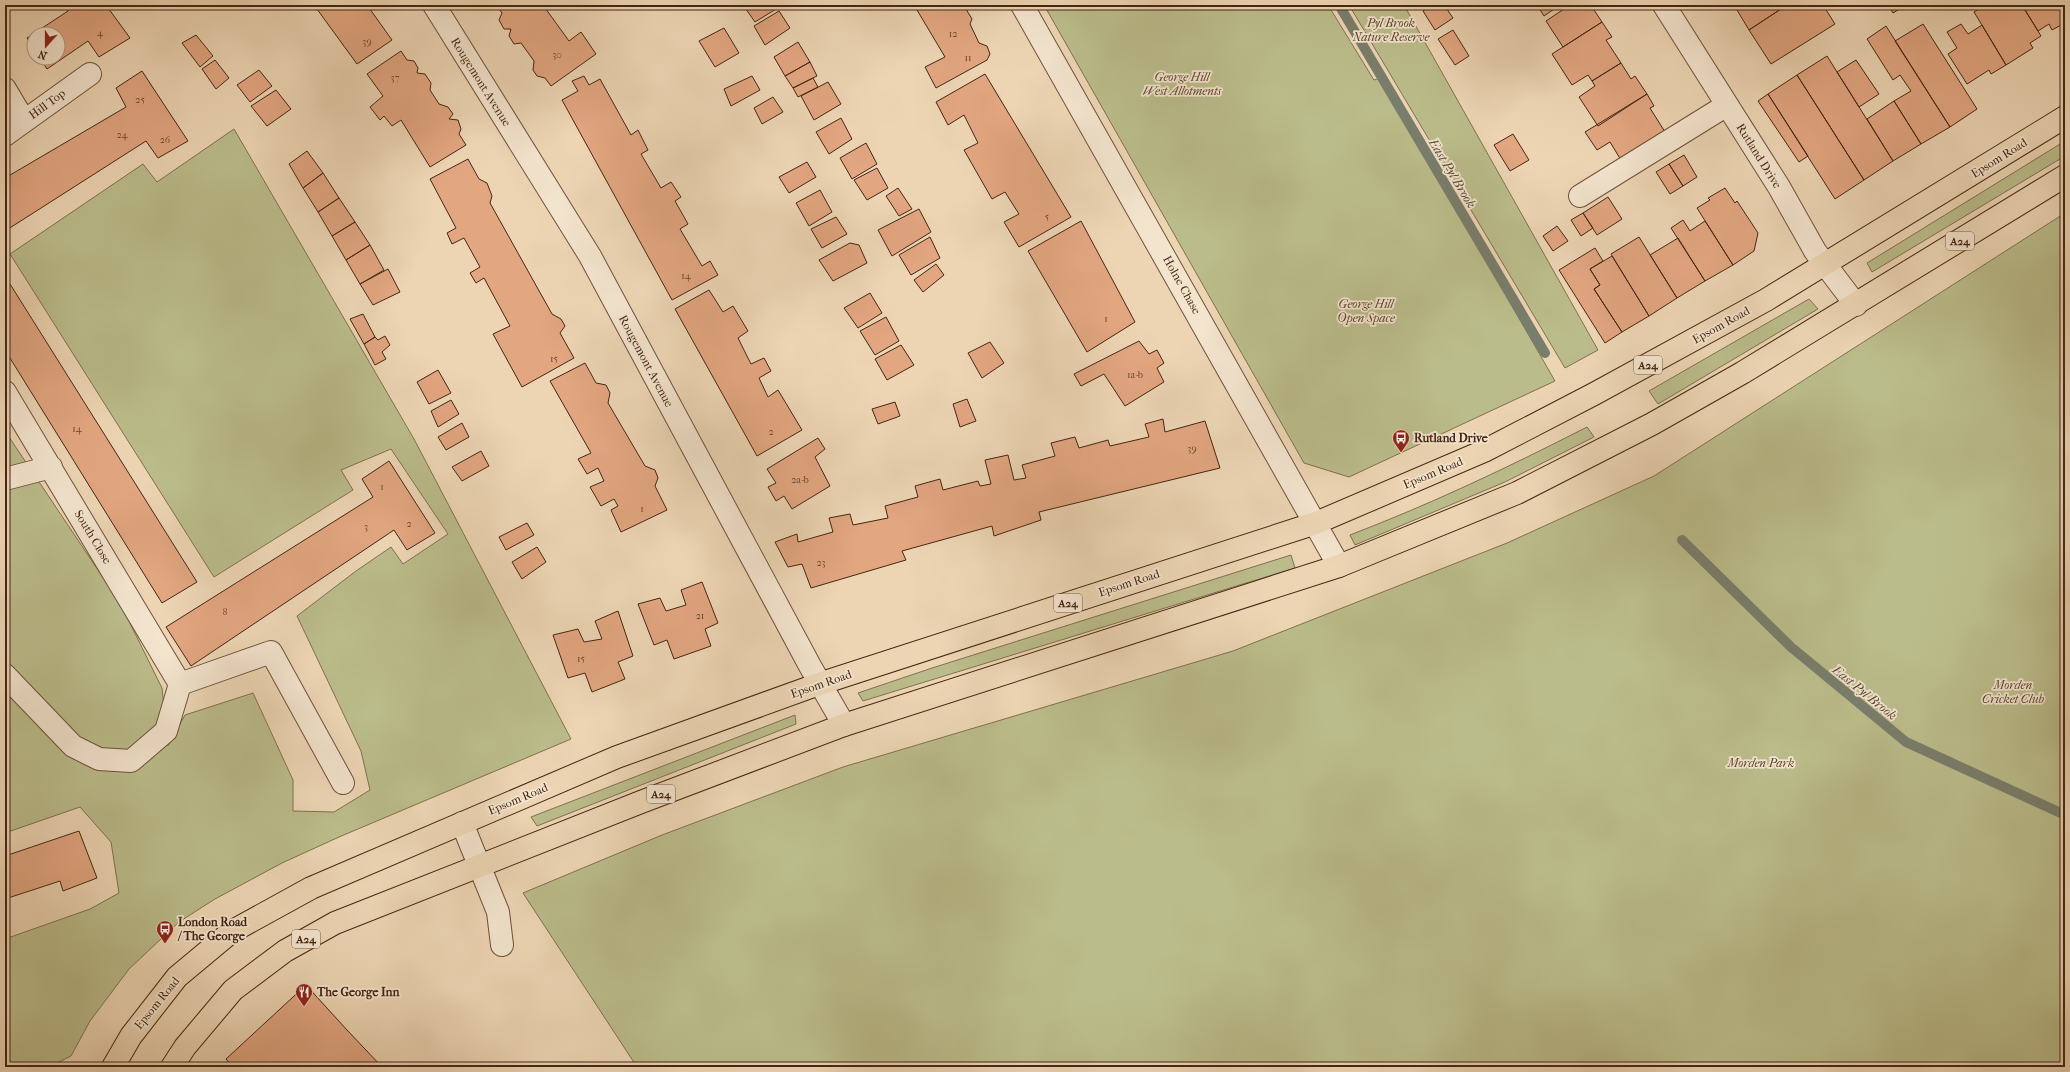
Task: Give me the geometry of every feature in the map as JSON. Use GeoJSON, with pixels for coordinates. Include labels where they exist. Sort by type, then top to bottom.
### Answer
{"type":"FeatureCollection","features":[{"type":"Feature","properties":{"kind":"highway","name":"Epsom Road"},"geometry":{"type":"LineString","coordinates":[[113,1067],[131,1036],[177,977],[231,932],[311,888],[617,757],[819,684],[1316,523],[1484,451],[1713,330],[1827,265],[2065,117]]}},
{"type":"Feature","properties":{"kind":"highway","name":"A24"},"geometry":{"type":"LineString","coordinates":[[172,1067],[185,1047],[233,990],[285,951],[335,923],[641,802],[844,725],[1339,566],[1529,487],[1652,424],[1742,374],[2065,176]]}},
{"type":"Feature","properties":{"kind":"street","name":"Rougemont Avenue"},"geometry":{"type":"LineString","coordinates":[[434,5],[590,256],[819,684],[844,725]]}},
{"type":"Feature","properties":{"kind":"street","name":"Holne Chase"},"geometry":{"type":"LineString","coordinates":[[1022,5],[1339,566]]}},
{"type":"Feature","properties":{"kind":"street","name":"Rutland Drive"},"geometry":{"type":"LineString","coordinates":[[1664,5],[1779,187],[1815,251],[1856,305]]}},
{"type":"Feature","properties":{"kind":"street","name":"Hill Top"},"geometry":{"type":"LineString","coordinates":[[5,135],[90,74]]}},
{"type":"Feature","properties":{"kind":"street"},"geometry":{"type":"LineString","coordinates":[[5,89],[24,121]]}},
{"type":"Feature","properties":{"kind":"street"},"geometry":{"type":"LineString","coordinates":[[1580,196],[1727,105]]}},
{"type":"Feature","properties":{"kind":"street","name":"South Close"},"geometry":{"type":"LineString","coordinates":[[5,392],[180,684]]}},
{"type":"Feature","properties":{"kind":"street"},"geometry":{"type":"LineString","coordinates":[[5,479],[51,467]]}},
{"type":"Feature","properties":{"kind":"street"},"geometry":{"type":"LineString","coordinates":[[5,675],[73,746],[100,760],[131,761],[166,731],[180,684],[271,652],[344,783]]}},
{"type":"Feature","properties":{"kind":"street"},"geometry":{"type":"LineString","coordinates":[[462,823],[498,912],[502,945]]}},
{"type":"Feature","properties":{"kind":"green space","name":"George Hill Open Space"},"geometry":{"type":"Polygon","coordinates":[[[1044,5],[1328,5],[1374,80],[1381,78],[1555,381],[1349,477],[1304,463],[1044,5]]]}},
{"type":"Feature","properties":{"kind":"green space","name":"Pyl Brook Nature Reserve"},"geometry":{"type":"Polygon","coordinates":[[[1349,5],[1404,5],[1598,350],[1565,368],[1349,5]]]}},
{"type":"Feature","properties":{"kind":"green space"},"geometry":{"type":"Polygon","coordinates":[[[234,129],[414,439],[571,739],[339,837],[282,863],[215,899],[179,922],[129,969],[90,1021],[71,1056],[49,1067],[5,1067],[5,939],[90,909],[119,893],[111,842],[80,807],[5,833],[5,431],[120,603],[162,688],[168,746],[185,715],[253,693],[293,780],[293,811],[334,812],[370,790],[361,751],[297,616],[356,571],[391,547],[403,564],[448,534],[391,449],[341,470],[353,490],[214,577],[10,254],[143,164],[157,182],[234,129]]]}},
{"type":"Feature","properties":{"kind":"green space"},"geometry":{"type":"Polygon","coordinates":[[[2065,141],[2065,156],[1872,272],[1867,263],[2065,141]]]}},
{"type":"Feature","properties":{"kind":"green space","name":"Morden Park"},"geometry":{"type":"Polygon","coordinates":[[[2065,213],[2065,1067],[637,1067],[523,893],[662,835],[843,767],[1233,651],[1507,543],[1654,476],[2065,213]]]}},
{"type":"Feature","properties":{"kind":"green space"},"geometry":{"type":"Polygon","coordinates":[[[1809,299],[1818,309],[1658,404],[1649,391],[1809,299]]]}},
{"type":"Feature","properties":{"kind":"green space"},"geometry":{"type":"Polygon","coordinates":[[[1587,427],[1594,437],[1505,482],[1355,545],[1350,535],[1410,511],[1470,484],[1587,427]]]}},
{"type":"Feature","properties":{"kind":"green space"},"geometry":{"type":"Polygon","coordinates":[[[1291,555],[1295,568],[863,701],[858,693],[932,668],[1291,555]]]}},
{"type":"Feature","properties":{"kind":"green space"},"geometry":{"type":"Polygon","coordinates":[[[795,715],[796,724],[537,826],[531,817],[795,715]]]}},
{"type":"Feature","properties":{"kind":"building"},"geometry":{"type":"Polygon","coordinates":[[[64,5],[106,5],[130,38],[99,57],[88,41],[66,56],[66,26],[45,26],[68,11],[64,5]]]}},
{"type":"Feature","properties":{"kind":"building"},"geometry":{"type":"Polygon","coordinates":[[[314,5],[367,5],[392,40],[357,64],[314,5]]]}},
{"type":"Feature","properties":{"kind":"building"},"geometry":{"type":"Polygon","coordinates":[[[496,5],[543,5],[569,41],[581,32],[596,54],[551,86],[545,78],[537,76],[533,70],[534,61],[521,43],[514,44],[509,36],[511,29],[504,29],[499,20],[502,13],[496,5]]]}},
{"type":"Feature","properties":{"kind":"building"},"geometry":{"type":"Polygon","coordinates":[[[743,5],[781,5],[781,6],[755,22],[743,5]]]}},
{"type":"Feature","properties":{"kind":"building"},"geometry":{"type":"Polygon","coordinates":[[[914,5],[960,5],[958,6],[966,9],[972,19],[970,24],[979,43],[987,46],[990,54],[987,60],[936,88],[925,67],[945,57],[914,5]]]}},
{"type":"Feature","properties":{"kind":"building"},"geometry":{"type":"Polygon","coordinates":[[[1432,5],[1444,5],[1453,18],[1435,30],[1423,11],[1432,5]]]}},
{"type":"Feature","properties":{"kind":"building"},"geometry":{"type":"Polygon","coordinates":[[[1537,5],[1560,5],[1544,16],[1537,5]]]}},
{"type":"Feature","properties":{"kind":"building"},"geometry":{"type":"Polygon","coordinates":[[[1570,5],[1585,5],[1588,10],[1592,7],[1602,22],[1563,47],[1546,21],[1570,5]]]}},
{"type":"Feature","properties":{"kind":"building"},"geometry":{"type":"Polygon","coordinates":[[[1734,5],[1787,5],[1749,30],[1734,5]]]}},
{"type":"Feature","properties":{"kind":"building"},"geometry":{"type":"Polygon","coordinates":[[[1787,5],[1823,5],[1835,24],[1771,64],[1749,30],[1787,5]]]}},
{"type":"Feature","properties":{"kind":"building"},"geometry":{"type":"Polygon","coordinates":[[[1888,5],[1906,5],[1893,13],[1888,5]]]}},
{"type":"Feature","properties":{"kind":"building"},"geometry":{"type":"Polygon","coordinates":[[[1986,5],[2022,5],[2041,36],[2030,43],[2033,48],[2006,65],[1974,12],[1986,5]]]}},
{"type":"Feature","properties":{"kind":"building"},"geometry":{"type":"Polygon","coordinates":[[[2022,5],[2065,5],[2065,26],[2063,24],[2052,30],[2049,24],[2038,31],[2022,5]]]}},
{"type":"Feature","properties":{"kind":"building"},"geometry":{"type":"Polygon","coordinates":[[[779,11],[790,28],[765,45],[754,26],[779,11]]]}},
{"type":"Feature","properties":{"kind":"building"},"geometry":{"type":"Polygon","coordinates":[[[1602,22],[1612,37],[1606,40],[1621,63],[1592,81],[1588,75],[1572,85],[1552,54],[1602,22]]]}},
{"type":"Feature","properties":{"kind":"building"},"geometry":{"type":"Polygon","coordinates":[[[1923,24],[1977,109],[1950,127],[1895,41],[1923,24]]]}},
{"type":"Feature","properties":{"kind":"building"},"geometry":{"type":"Polygon","coordinates":[[[1961,24],[1968,34],[1982,25],[2006,65],[1991,74],[1989,70],[1967,84],[1948,54],[1957,48],[1947,32],[1961,24]]]}},
{"type":"Feature","properties":{"kind":"building"},"geometry":{"type":"Polygon","coordinates":[[[1886,26],[1950,127],[1921,144],[1894,101],[1911,91],[1900,75],[1893,80],[1867,39],[1886,26]]]}},
{"type":"Feature","properties":{"kind":"building"},"geometry":{"type":"Polygon","coordinates":[[[724,28],[739,53],[715,67],[699,41],[724,28]]]}},
{"type":"Feature","properties":{"kind":"building"},"geometry":{"type":"Polygon","coordinates":[[[1453,30],[1469,56],[1455,65],[1438,39],[1453,30]]]}},
{"type":"Feature","properties":{"kind":"building"},"geometry":{"type":"Polygon","coordinates":[[[196,35],[213,56],[200,67],[182,43],[196,35]]]}},
{"type":"Feature","properties":{"kind":"building"},"geometry":{"type":"Polygon","coordinates":[[[798,42],[810,62],[785,76],[774,57],[798,42]]]}},
{"type":"Feature","properties":{"kind":"building"},"geometry":{"type":"Polygon","coordinates":[[[401,51],[407,60],[414,61],[418,68],[417,73],[425,74],[431,83],[430,90],[439,104],[448,107],[453,114],[449,119],[458,120],[461,129],[459,134],[466,145],[430,167],[401,120],[392,126],[384,116],[380,120],[370,107],[383,96],[367,74],[401,51]]]}},
{"type":"Feature","properties":{"kind":"building"},"geometry":{"type":"Polygon","coordinates":[[[1827,56],[1893,161],[1864,180],[1797,75],[1827,56]]]}},
{"type":"Feature","properties":{"kind":"building"},"geometry":{"type":"Polygon","coordinates":[[[215,60],[229,78],[216,89],[202,69],[215,60]]]}},
{"type":"Feature","properties":{"kind":"building"},"geometry":{"type":"Polygon","coordinates":[[[1856,60],[1879,94],[1859,107],[1837,72],[1856,60]]]}},
{"type":"Feature","properties":{"kind":"building"},"geometry":{"type":"Polygon","coordinates":[[[810,62],[817,76],[793,88],[785,76],[810,62]]]}},
{"type":"Feature","properties":{"kind":"building"},"geometry":{"type":"Polygon","coordinates":[[[1621,63],[1631,79],[1635,76],[1647,94],[1598,126],[1579,97],[1595,86],[1592,81],[1621,63]]]}},
{"type":"Feature","properties":{"kind":"building"},"geometry":{"type":"Polygon","coordinates":[[[259,70],[272,86],[250,102],[237,85],[259,70]]]}},
{"type":"Feature","properties":{"kind":"building"},"geometry":{"type":"Polygon","coordinates":[[[142,71],[188,141],[158,158],[146,141],[5,231],[5,178],[126,107],[116,88],[142,71]]]}},
{"type":"Feature","properties":{"kind":"building"},"geometry":{"type":"Polygon","coordinates":[[[985,74],[1071,217],[1019,247],[1004,222],[1019,214],[1005,192],[992,199],[964,150],[978,143],[964,115],[948,125],[936,102],[985,74]]]}},
{"type":"Feature","properties":{"kind":"building"},"geometry":{"type":"Polygon","coordinates":[[[1797,75],[1864,180],[1835,199],[1768,94],[1797,75]]]}},
{"type":"Feature","properties":{"kind":"building"},"geometry":{"type":"Polygon","coordinates":[[[584,76],[589,85],[600,79],[631,135],[638,130],[648,150],[641,154],[661,188],[671,182],[681,197],[675,201],[688,224],[680,229],[702,266],[710,261],[718,275],[672,300],[562,100],[578,91],[572,81],[584,76]]]}},
{"type":"Feature","properties":{"kind":"building"},"geometry":{"type":"Polygon","coordinates":[[[752,76],[760,90],[731,106],[724,89],[752,76]]]}},
{"type":"Feature","properties":{"kind":"building"},"geometry":{"type":"Polygon","coordinates":[[[813,78],[818,87],[798,97],[793,88],[813,78]]]}},
{"type":"Feature","properties":{"kind":"building"},"geometry":{"type":"Polygon","coordinates":[[[828,82],[841,104],[814,120],[801,96],[828,82]]]}},
{"type":"Feature","properties":{"kind":"building"},"geometry":{"type":"Polygon","coordinates":[[[276,90],[291,109],[267,126],[251,106],[276,90]]]}},
{"type":"Feature","properties":{"kind":"building"},"geometry":{"type":"Polygon","coordinates":[[[1647,94],[1654,106],[1650,108],[1665,132],[1621,160],[1610,142],[1597,150],[1585,132],[1647,94]]]}},
{"type":"Feature","properties":{"kind":"building"},"geometry":{"type":"Polygon","coordinates":[[[1768,94],[1808,156],[1799,162],[1758,101],[1768,94]]]}},
{"type":"Feature","properties":{"kind":"building"},"geometry":{"type":"Polygon","coordinates":[[[773,97],[783,112],[762,124],[754,108],[773,97]]]}},
{"type":"Feature","properties":{"kind":"building"},"geometry":{"type":"Polygon","coordinates":[[[1894,101],[1921,144],[1893,161],[1867,119],[1894,101]]]}},
{"type":"Feature","properties":{"kind":"building"},"geometry":{"type":"Polygon","coordinates":[[[841,118],[852,139],[829,154],[816,132],[841,118]]]}},
{"type":"Feature","properties":{"kind":"building"},"geometry":{"type":"Polygon","coordinates":[[[1513,134],[1529,160],[1510,171],[1494,145],[1513,134]]]}},
{"type":"Feature","properties":{"kind":"building"},"geometry":{"type":"Polygon","coordinates":[[[866,143],[877,164],[852,179],[840,158],[866,143]]]}},
{"type":"Feature","properties":{"kind":"building"},"geometry":{"type":"Polygon","coordinates":[[[307,151],[323,173],[303,188],[289,164],[307,151]]]}},
{"type":"Feature","properties":{"kind":"building"},"geometry":{"type":"Polygon","coordinates":[[[1684,155],[1697,177],[1683,186],[1669,164],[1684,155]]]}},
{"type":"Feature","properties":{"kind":"building"},"geometry":{"type":"Polygon","coordinates":[[[468,159],[479,179],[487,183],[492,196],[490,203],[552,314],[561,319],[565,326],[560,333],[574,358],[522,387],[493,334],[510,326],[484,278],[476,283],[470,273],[480,267],[464,238],[452,244],[447,233],[456,228],[430,179],[468,159]]]}},
{"type":"Feature","properties":{"kind":"building"},"geometry":{"type":"Polygon","coordinates":[[[807,162],[816,177],[789,193],[779,177],[807,162]]]}},
{"type":"Feature","properties":{"kind":"building"},"geometry":{"type":"Polygon","coordinates":[[[1669,164],[1683,186],[1670,194],[1656,172],[1669,164]]]}},
{"type":"Feature","properties":{"kind":"building"},"geometry":{"type":"Polygon","coordinates":[[[877,168],[888,188],[867,200],[854,180],[877,168]]]}},
{"type":"Feature","properties":{"kind":"building"},"geometry":{"type":"Polygon","coordinates":[[[323,173],[339,198],[318,212],[303,188],[323,173]]]}},
{"type":"Feature","properties":{"kind":"building"},"geometry":{"type":"Polygon","coordinates":[[[898,188],[912,209],[899,216],[886,196],[898,188]]]}},
{"type":"Feature","properties":{"kind":"building"},"geometry":{"type":"Polygon","coordinates":[[[1725,188],[1735,203],[1737,201],[1758,233],[1754,251],[1733,265],[1697,208],[1710,200],[1708,198],[1725,188]]]}},
{"type":"Feature","properties":{"kind":"building"},"geometry":{"type":"Polygon","coordinates":[[[820,190],[832,212],[809,226],[796,203],[820,190]]]}},
{"type":"Feature","properties":{"kind":"building"},"geometry":{"type":"Polygon","coordinates":[[[1608,197],[1622,219],[1597,235],[1583,213],[1608,197]]]}},
{"type":"Feature","properties":{"kind":"building"},"geometry":{"type":"Polygon","coordinates":[[[339,198],[355,222],[332,236],[318,212],[339,198]]]}},
{"type":"Feature","properties":{"kind":"building"},"geometry":{"type":"Polygon","coordinates":[[[919,209],[931,232],[892,256],[878,230],[919,209]]]}},
{"type":"Feature","properties":{"kind":"building"},"geometry":{"type":"Polygon","coordinates":[[[1583,213],[1593,228],[1581,236],[1571,220],[1583,213]]]}},
{"type":"Feature","properties":{"kind":"building"},"geometry":{"type":"Polygon","coordinates":[[[836,217],[847,234],[822,248],[811,229],[836,217]]]}},
{"type":"Feature","properties":{"kind":"building"},"geometry":{"type":"Polygon","coordinates":[[[1683,220],[1690,231],[1705,221],[1733,265],[1705,281],[1671,228],[1683,220]]]}},
{"type":"Feature","properties":{"kind":"building"},"geometry":{"type":"Polygon","coordinates":[[[1081,221],[1135,322],[1087,352],[1028,251],[1081,221]]]}},
{"type":"Feature","properties":{"kind":"building"},"geometry":{"type":"Polygon","coordinates":[[[355,222],[370,245],[346,260],[332,236],[355,222]]]}},
{"type":"Feature","properties":{"kind":"building"},"geometry":{"type":"Polygon","coordinates":[[[1557,226],[1568,241],[1553,251],[1543,236],[1557,226]]]}},
{"type":"Feature","properties":{"kind":"building"},"geometry":{"type":"Polygon","coordinates":[[[930,237],[940,258],[911,275],[899,255],[930,237]]]}},
{"type":"Feature","properties":{"kind":"building"},"geometry":{"type":"Polygon","coordinates":[[[1639,237],[1677,298],[1649,316],[1611,254],[1639,237]]]}},
{"type":"Feature","properties":{"kind":"building"},"geometry":{"type":"Polygon","coordinates":[[[1678,238],[1705,281],[1677,298],[1650,255],[1678,238]]]}},
{"type":"Feature","properties":{"kind":"building"},"geometry":{"type":"Polygon","coordinates":[[[850,243],[859,245],[867,263],[833,281],[819,260],[850,243]]]}},
{"type":"Feature","properties":{"kind":"building"},"geometry":{"type":"Polygon","coordinates":[[[370,245],[384,270],[360,284],[346,260],[370,245]]]}},
{"type":"Feature","properties":{"kind":"building"},"geometry":{"type":"Polygon","coordinates":[[[1595,248],[1603,261],[1590,269],[1600,285],[1594,289],[1622,332],[1605,343],[1559,270],[1595,248]]]}},
{"type":"Feature","properties":{"kind":"building"},"geometry":{"type":"Polygon","coordinates":[[[1612,256],[1649,316],[1622,332],[1594,289],[1600,285],[1590,269],[1612,256]]]}},
{"type":"Feature","properties":{"kind":"building"},"geometry":{"type":"Polygon","coordinates":[[[936,264],[944,275],[923,292],[914,280],[936,264]]]}},
{"type":"Feature","properties":{"kind":"building"},"geometry":{"type":"Polygon","coordinates":[[[388,269],[400,292],[373,305],[360,284],[388,269]]]}},
{"type":"Feature","properties":{"kind":"building"},"geometry":{"type":"Polygon","coordinates":[[[5,276],[197,582],[162,603],[5,350],[5,276]]]}},
{"type":"Feature","properties":{"kind":"building"},"geometry":{"type":"Polygon","coordinates":[[[709,290],[723,312],[733,306],[748,331],[738,338],[751,364],[764,358],[771,371],[759,378],[768,397],[778,390],[802,430],[757,456],[675,309],[709,290]]]}},
{"type":"Feature","properties":{"kind":"building"},"geometry":{"type":"Polygon","coordinates":[[[870,293],[882,313],[858,328],[844,308],[870,293]]]}},
{"type":"Feature","properties":{"kind":"building"},"geometry":{"type":"Polygon","coordinates":[[[363,314],[375,337],[364,344],[350,319],[363,314]]]}},
{"type":"Feature","properties":{"kind":"building"},"geometry":{"type":"Polygon","coordinates":[[[886,317],[899,341],[875,355],[860,331],[886,317]]]}},
{"type":"Feature","properties":{"kind":"building"},"geometry":{"type":"Polygon","coordinates":[[[385,336],[390,345],[382,352],[386,359],[375,365],[364,344],[375,337],[378,340],[385,336]]]}},
{"type":"Feature","properties":{"kind":"building"},"geometry":{"type":"Polygon","coordinates":[[[1139,341],[1149,354],[1157,350],[1164,363],[1157,368],[1164,382],[1125,406],[1104,374],[1081,386],[1074,374],[1139,341]]]}},
{"type":"Feature","properties":{"kind":"building"},"geometry":{"type":"Polygon","coordinates":[[[990,342],[1004,363],[982,378],[968,353],[990,342]]]}},
{"type":"Feature","properties":{"kind":"building"},"geometry":{"type":"Polygon","coordinates":[[[901,345],[914,365],[887,380],[875,359],[901,345]]]}},
{"type":"Feature","properties":{"kind":"building"},"geometry":{"type":"Polygon","coordinates":[[[585,363],[596,383],[606,385],[610,393],[608,403],[645,466],[655,470],[658,478],[655,486],[667,510],[621,532],[611,510],[618,506],[614,499],[601,506],[590,487],[604,481],[598,468],[587,474],[578,459],[591,453],[550,381],[585,363]]]}},
{"type":"Feature","properties":{"kind":"building"},"geometry":{"type":"Polygon","coordinates":[[[438,370],[451,393],[429,404],[417,382],[438,370]]]}},
{"type":"Feature","properties":{"kind":"building"},"geometry":{"type":"Polygon","coordinates":[[[967,399],[976,421],[960,427],[953,404],[967,399]]]}},
{"type":"Feature","properties":{"kind":"building"},"geometry":{"type":"Polygon","coordinates":[[[451,400],[459,414],[438,427],[431,411],[451,400]]]}},
{"type":"Feature","properties":{"kind":"building"},"geometry":{"type":"Polygon","coordinates":[[[895,402],[900,416],[878,424],[872,409],[895,402]]]}},
{"type":"Feature","properties":{"kind":"building"},"geometry":{"type":"Polygon","coordinates":[[[1163,419],[1165,432],[1205,421],[1220,468],[1039,512],[1041,520],[994,536],[992,526],[902,551],[906,560],[811,588],[802,564],[788,567],[775,542],[797,534],[798,542],[833,532],[829,518],[850,514],[853,525],[888,518],[885,506],[918,497],[915,486],[940,479],[943,490],[978,481],[980,486],[991,484],[985,460],[1008,455],[1014,480],[1026,478],[1022,465],[1055,456],[1051,443],[1075,437],[1079,448],[1108,440],[1110,446],[1149,437],[1145,424],[1163,419]]]}},
{"type":"Feature","properties":{"kind":"building"},"geometry":{"type":"Polygon","coordinates":[[[462,423],[469,437],[446,450],[438,437],[462,423]]]}},
{"type":"Feature","properties":{"kind":"building"},"geometry":{"type":"Polygon","coordinates":[[[818,438],[825,449],[815,457],[830,486],[792,509],[784,496],[776,501],[768,487],[776,483],[767,469],[818,438]]]}},
{"type":"Feature","properties":{"kind":"building"},"geometry":{"type":"Polygon","coordinates":[[[481,451],[489,466],[462,481],[452,467],[481,451]]]}},
{"type":"Feature","properties":{"kind":"building"},"geometry":{"type":"Polygon","coordinates":[[[389,461],[435,533],[407,550],[394,530],[191,666],[166,627],[373,497],[362,479],[389,461]]]}},
{"type":"Feature","properties":{"kind":"building"},"geometry":{"type":"Polygon","coordinates":[[[527,523],[534,535],[506,550],[499,537],[527,523]]]}},
{"type":"Feature","properties":{"kind":"building"},"geometry":{"type":"Polygon","coordinates":[[[537,547],[546,562],[522,579],[512,562],[537,547]]]}},
{"type":"Feature","properties":{"kind":"building"},"geometry":{"type":"Polygon","coordinates":[[[702,582],[718,623],[705,629],[711,646],[674,659],[667,640],[654,645],[638,604],[660,598],[666,611],[686,605],[681,590],[702,582]]]}},
{"type":"Feature","properties":{"kind":"building"},"geometry":{"type":"Polygon","coordinates":[[[618,611],[633,656],[618,662],[625,679],[592,692],[585,673],[568,678],[553,635],[578,629],[584,642],[602,639],[595,621],[618,611]]]}},
{"type":"Feature","properties":{"kind":"building"},"geometry":{"type":"Polygon","coordinates":[[[79,831],[97,878],[63,891],[60,881],[5,899],[5,856],[79,831]]]}},
{"type":"Feature","properties":{"kind":"building","name":"The George Inn"},"geometry":{"type":"Polygon","coordinates":[[[306,985],[382,1067],[233,1067],[226,1059],[306,985]]]}},
{"type":"Feature","properties":{"kind":"waterway","name":"East Pyl Brook"},"geometry":{"type":"LineString","coordinates":[[1339,5],[1545,353]]}},
{"type":"Feature","properties":{"kind":"waterway","name":"East Pyl Brook"},"geometry":{"type":"LineString","coordinates":[[1682,540],[1791,647],[1906,742],[2065,815]]}},
{"type":"Feature","properties":{"kind":"place","name":"Rutland Drive"},"geometry":{"type":"Point","coordinates":[1401,453]}},
{"type":"Feature","properties":{"kind":"place","name":"London Road / The George"},"geometry":{"type":"Point","coordinates":[165,944]}},
{"type":"Feature","properties":{"kind":"place","name":"The George Inn"},"geometry":{"type":"Point","coordinates":[304,1007]}},
{"type":"Feature","properties":{"kind":"park label","name":"George Hill West Allotments"},"geometry":{"type":"Point","coordinates":[1182,84]}},
{"type":"Feature","properties":{"kind":"park label","name":"Morden Cricket Club"},"geometry":{"type":"Point","coordinates":[2013,692]}}]}
